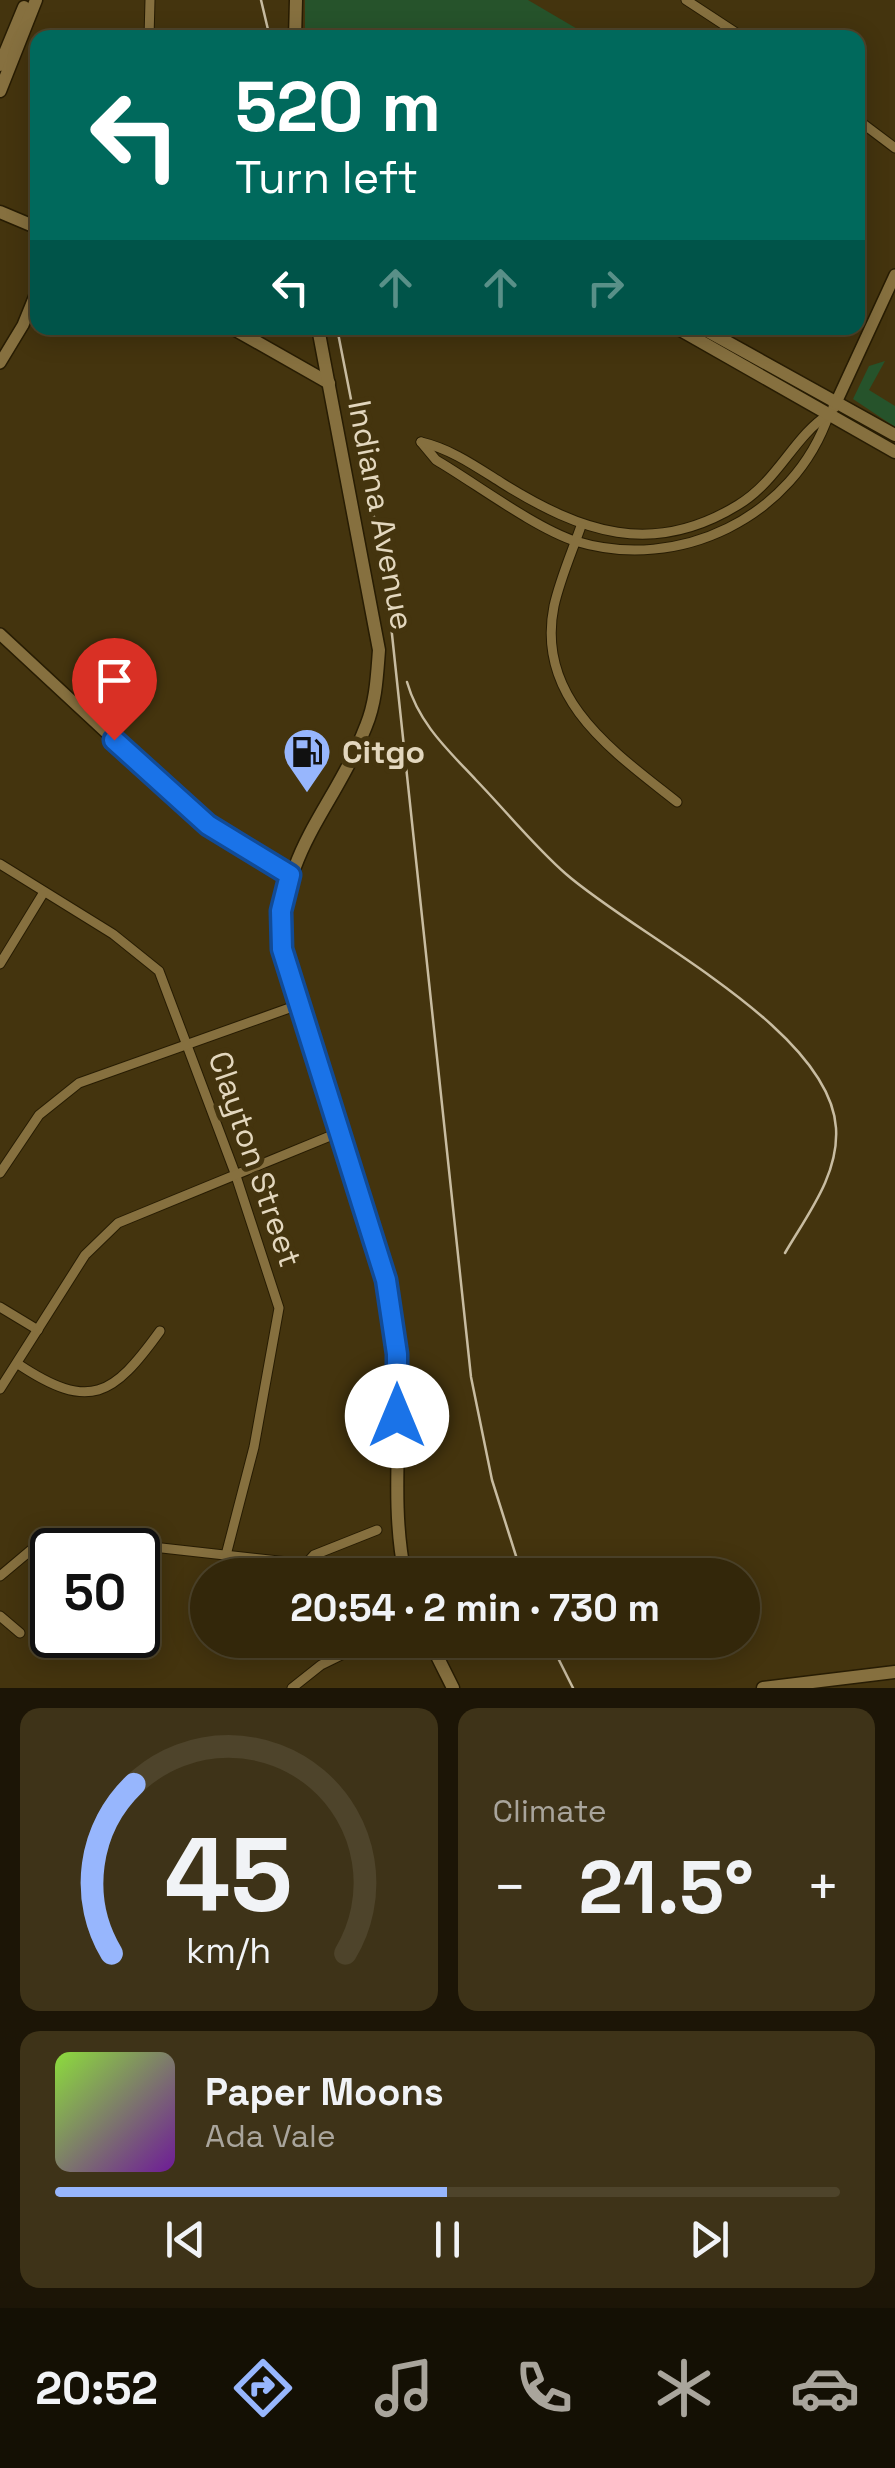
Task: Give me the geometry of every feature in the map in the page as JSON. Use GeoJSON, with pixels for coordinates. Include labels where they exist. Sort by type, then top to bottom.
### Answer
{"type":"FeatureCollection","features":[{"type":"Feature","properties":{"kind":"main road"},"geometry":{"type":"LineString","coordinates":[[0,65],[27,0]]}},
{"type":"Feature","properties":{"kind":"main road"},"geometry":{"type":"LineString","coordinates":[[0,91],[36,0]]}},
{"type":"Feature","properties":{"kind":"main road"},"geometry":{"type":"LineString","coordinates":[[296,0],[296,30]]}},
{"type":"Feature","properties":{"kind":"main road"},"geometry":{"type":"LineString","coordinates":[[0,212],[30,225]]}},
{"type":"Feature","properties":{"kind":"main road"},"geometry":{"type":"LineString","coordinates":[[243,335],[328,383]]}},
{"type":"Feature","properties":{"kind":"main road"},"geometry":{"type":"LineString","coordinates":[[291,364],[311,361],[320,335]]}},
{"type":"Feature","properties":{"kind":"main road","name":"Indiana Avenue"},"geometry":{"type":"LineString","coordinates":[[320,335],[374,610],[376,689],[352,756],[303,841],[290,875],[281,911],[282,949],[394,1318],[397,1524],[402,1558]]}},
{"type":"Feature","properties":{"kind":"main road"},"geometry":{"type":"LineString","coordinates":[[691,335],[833,408],[895,435]]}},
{"type":"Feature","properties":{"kind":"main road"},"geometry":{"type":"LineString","coordinates":[[713,335],[833,408],[895,452]]}},
{"type":"Feature","properties":{"kind":"main road"},"geometry":{"type":"LineString","coordinates":[[291,364],[326,401],[338,430]]}},
{"type":"Feature","properties":{"kind":"main road"},"geometry":{"type":"LineString","coordinates":[[438,1658],[452,1688]]}},
{"type":"Feature","properties":{"kind":"main road"},"geometry":{"type":"LineString","coordinates":[[762,1688],[868,1682],[895,1672]]}},
{"type":"Feature","properties":{"kind":"street"},"geometry":{"type":"LineString","coordinates":[[148,30],[150,0]]}},
{"type":"Feature","properties":{"kind":"street"},"geometry":{"type":"LineString","coordinates":[[686,0],[732,30]]}},
{"type":"Feature","properties":{"kind":"street"},"geometry":{"type":"LineString","coordinates":[[865,125],[895,148]]}},
{"type":"Feature","properties":{"kind":"street"},"geometry":{"type":"LineString","coordinates":[[833,408],[814,423],[777,474],[724,514],[698,525],[643,534],[581,526],[444,447],[420,442],[436,460],[576,541],[628,550],[666,548],[740,524],[783,490],[824,429],[895,275]]}},
{"type":"Feature","properties":{"kind":"street"},"geometry":{"type":"LineString","coordinates":[[0,363],[30,308]]}},
{"type":"Feature","properties":{"kind":"street"},"geometry":{"type":"LineString","coordinates":[[581,526],[552,625],[552,654],[561,684],[594,734],[677,802]]}},
{"type":"Feature","properties":{"kind":"street"},"geometry":{"type":"LineString","coordinates":[[0,634],[194,814],[290,875]]}},
{"type":"Feature","properties":{"kind":"street","name":"Clayton Street"},"geometry":{"type":"LineString","coordinates":[[0,864],[150,961],[164,979],[279,1308],[254,1447],[226,1556]]}},
{"type":"Feature","properties":{"kind":"street"},"geometry":{"type":"LineString","coordinates":[[0,964],[44,892]]}},
{"type":"Feature","properties":{"kind":"street"},"geometry":{"type":"LineString","coordinates":[[0,1173],[38,1115],[94,1075],[298,1006]]}},
{"type":"Feature","properties":{"kind":"street"},"geometry":{"type":"LineString","coordinates":[[0,1389],[85,1255],[108,1231],[132,1215],[340,1132]]}},
{"type":"Feature","properties":{"kind":"street"},"geometry":{"type":"LineString","coordinates":[[0,1306],[38,1330]]}},
{"type":"Feature","properties":{"kind":"street"},"geometry":{"type":"LineString","coordinates":[[18,1364],[65,1391],[100,1391],[122,1378],[160,1330]]}},
{"type":"Feature","properties":{"kind":"street"},"geometry":{"type":"LineString","coordinates":[[0,1576],[21,1556],[52,1540],[102,1540],[306,1564],[314,1555],[377,1530]]}},
{"type":"Feature","properties":{"kind":"street"},"geometry":{"type":"LineString","coordinates":[[0,1616],[20,1633]]}},
{"type":"Feature","properties":{"kind":"street"},"geometry":{"type":"LineString","coordinates":[[292,1688],[335,1658]]}},
{"type":"Feature","properties":{"kind":"green space"},"geometry":{"type":"Polygon","coordinates":[[[305,0],[528,0],[579,30],[305,30],[305,0]]]}},
{"type":"Feature","properties":{"kind":"green space"},"geometry":{"type":"Polygon","coordinates":[[[885,361],[869,390],[895,406],[895,427],[853,399],[869,366],[885,361]]]}},
{"type":"Feature","properties":{"kind":"railway"},"geometry":{"type":"LineString","coordinates":[[261,0],[268,30]]}},
{"type":"Feature","properties":{"kind":"railway"},"geometry":{"type":"LineString","coordinates":[[338,335],[386,578],[471,1377],[492,1480],[517,1558]]}},
{"type":"Feature","properties":{"kind":"railway"},"geometry":{"type":"LineString","coordinates":[[407,682],[419,711],[436,736],[554,863],[767,1021],[801,1055],[826,1091],[836,1128],[832,1162],[820,1194],[785,1253]]}},
{"type":"Feature","properties":{"kind":"railway"},"geometry":{"type":"LineString","coordinates":[[558,1658],[573,1688]]}},
{"type":"Feature","properties":{"kind":"place","name":"Citgo"},"geometry":{"type":"Point","coordinates":[307,794]}},
{"type":"Feature","properties":{"kind":"route"},"geometry":{"type":"LineString","coordinates":[[114,740],[208,825],[290,875],[281,911],[282,949],[386,1280],[397,1354],[397,1416]]}}]}
